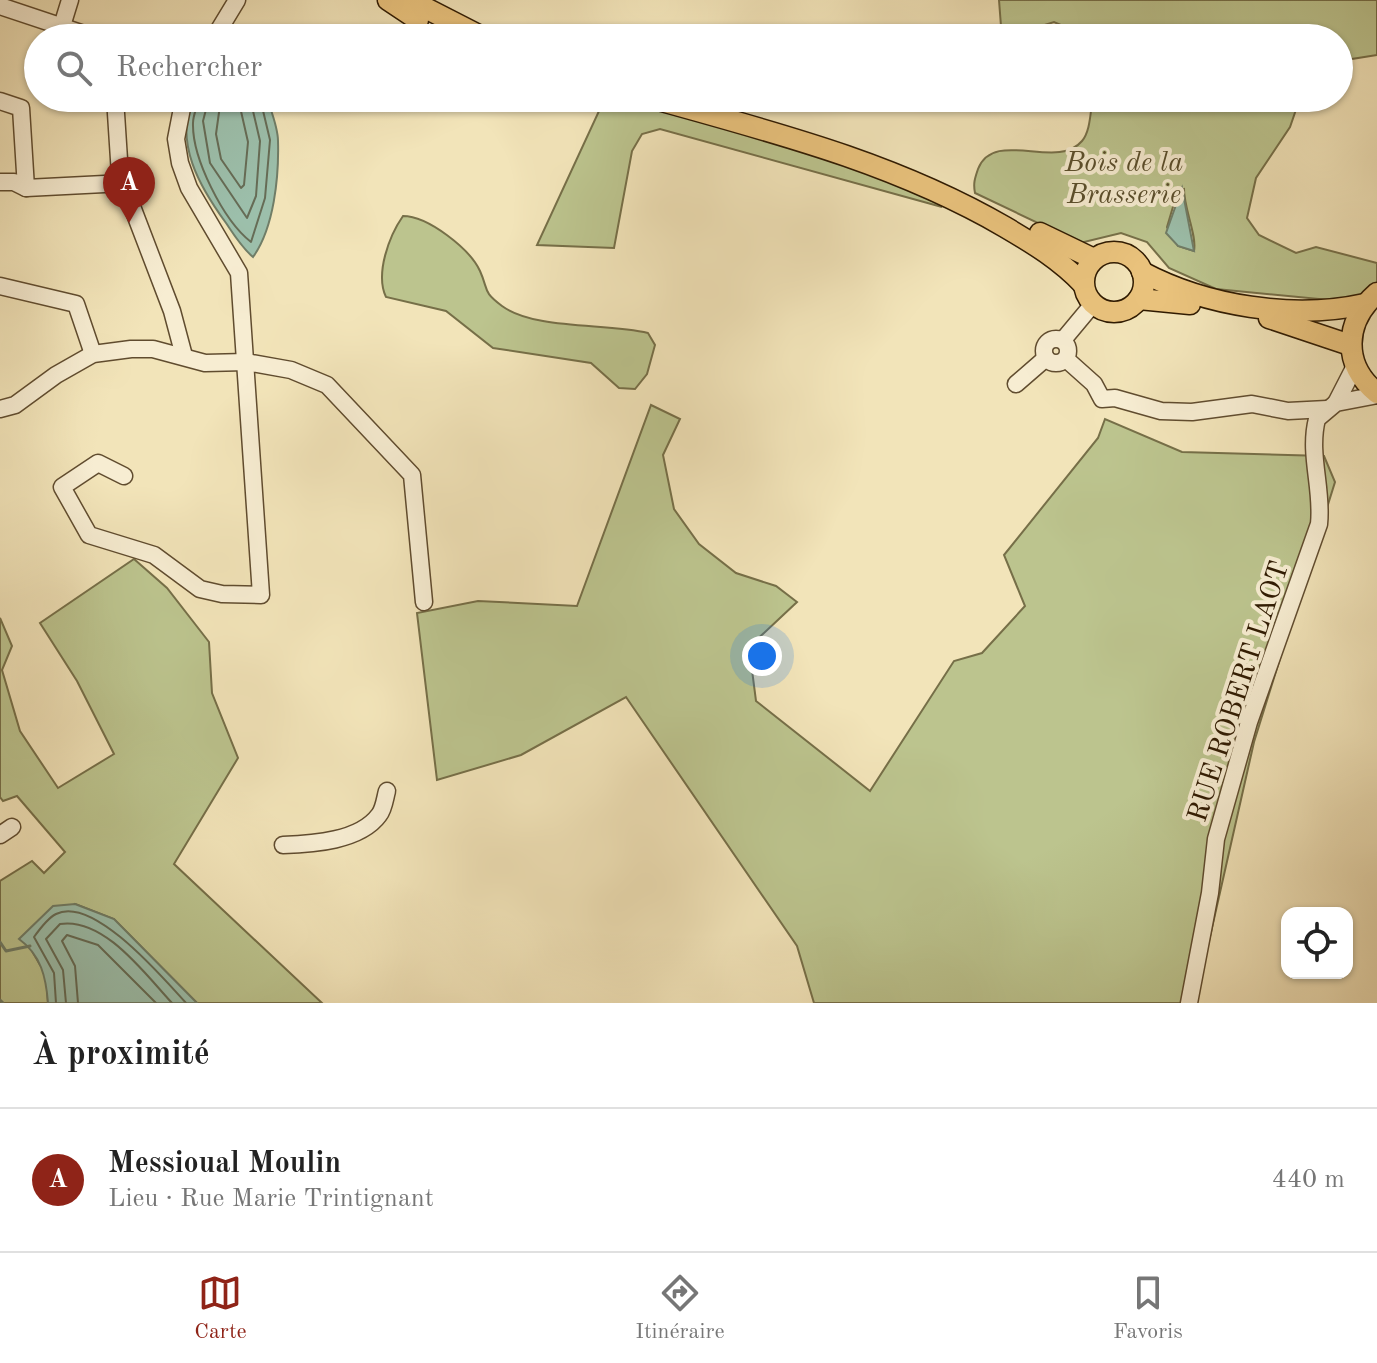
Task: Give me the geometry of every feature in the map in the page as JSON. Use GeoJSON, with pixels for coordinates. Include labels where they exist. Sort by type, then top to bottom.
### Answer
{"type":"FeatureCollection","features":[{"type":"Feature","properties":{"kind":"main road"},"geometry":{"type":"LineString","coordinates":[[388,0],[430,24]]}},
{"type":"Feature","properties":{"kind":"main road"},"geometry":{"type":"LineString","coordinates":[[410,0],[457,24]]}},
{"type":"Feature","properties":{"kind":"main road"},"geometry":{"type":"LineString","coordinates":[[701,112],[802,140],[917,183],[1054,256],[1083,284],[1093,304],[1106,311],[1121,312],[1139,299],[1143,285],[1142,272]]}},
{"type":"Feature","properties":{"kind":"main road"},"geometry":{"type":"LineString","coordinates":[[747,112],[829,135],[923,172],[1094,259]]}},
{"type":"Feature","properties":{"kind":"main road"},"geometry":{"type":"LineString","coordinates":[[1083,284],[1086,271],[1094,259],[1105,253],[1124,254],[1142,272],[1181,292],[1225,301],[1322,312],[1371,299]]}},
{"type":"Feature","properties":{"kind":"main road"},"geometry":{"type":"LineString","coordinates":[[1139,299],[1267,317],[1350,345]]}},
{"type":"Feature","properties":{"kind":"main road"},"geometry":{"type":"LineString","coordinates":[[1371,299],[1352,330],[1350,345],[1355,366],[1377,394]]}},
{"type":"Feature","properties":{"kind":"street"},"geometry":{"type":"LineString","coordinates":[[63,24],[70,0]]}},
{"type":"Feature","properties":{"kind":"street"},"geometry":{"type":"LineString","coordinates":[[222,24],[237,0]]}},
{"type":"Feature","properties":{"kind":"street"},"geometry":{"type":"LineString","coordinates":[[0,6],[56,24]]}},
{"type":"Feature","properties":{"kind":"street"},"geometry":{"type":"LineString","coordinates":[[0,101],[21,108],[26,188]]}},
{"type":"Feature","properties":{"kind":"street"},"geometry":{"type":"LineString","coordinates":[[116,112],[124,183],[172,311],[184,356]]}},
{"type":"Feature","properties":{"kind":"street"},"geometry":{"type":"LineString","coordinates":[[124,476],[98,463],[62,487],[89,535],[154,555],[200,589],[222,594],[261,595],[239,273],[189,188],[180,163],[176,139],[181,112]]}},
{"type":"Feature","properties":{"kind":"street"},"geometry":{"type":"LineString","coordinates":[[0,182],[14,182],[26,188],[124,183]]}},
{"type":"Feature","properties":{"kind":"street"},"geometry":{"type":"LineString","coordinates":[[0,286],[76,304],[93,354]]}},
{"type":"Feature","properties":{"kind":"street"},"geometry":{"type":"LineString","coordinates":[[1063,340],[1093,304]]}},
{"type":"Feature","properties":{"kind":"street"},"geometry":{"type":"LineString","coordinates":[[1016,384],[1046,358],[1046,343],[1054,338],[1063,340],[1069,351],[1066,359],[1058,363],[1046,358]]}},
{"type":"Feature","properties":{"kind":"street"},"geometry":{"type":"LineString","coordinates":[[0,409],[15,405],[56,375],[93,354],[153,349],[205,363],[246,362],[291,370],[327,385],[412,475],[424,602]]}},
{"type":"Feature","properties":{"kind":"street"},"geometry":{"type":"LineString","coordinates":[[1066,359],[1094,384],[1102,399],[1115,398],[1161,411],[1192,412],[1252,404],[1288,411],[1331,406],[1377,394]]}},
{"type":"Feature","properties":{"kind":"street","name":"RUE ROBERT LAOT"},"geometry":{"type":"LineString","coordinates":[[1189,1003],[1216,839],[1249,722],[1319,524],[1321,507],[1314,432],[1317,419],[1331,406],[1355,366]]}},
{"type":"Feature","properties":{"kind":"street"},"geometry":{"type":"LineString","coordinates":[[283,845],[342,837],[367,827],[381,813],[387,791]]}},
{"type":"Feature","properties":{"kind":"green space"},"geometry":{"type":"Polygon","coordinates":[[[999,0],[1377,0],[1377,55],[1353,59],[1353,24],[1001,24],[999,0]]]}},
{"type":"Feature","properties":{"kind":"green space"},"geometry":{"type":"Polygon","coordinates":[[[599,112],[722,112],[895,166],[942,207],[660,129],[642,134],[632,151],[614,248],[537,245],[599,112]]]}},
{"type":"Feature","properties":{"kind":"green space","name":"Bois de la Brasserie"},"geometry":{"type":"Polygon","coordinates":[[[1091,112],[1295,112],[1290,127],[1256,178],[1247,218],[1259,235],[1296,253],[1316,247],[1377,263],[1377,286],[1350,302],[1216,289],[1169,268],[1147,242],[1121,233],[1080,243],[975,193],[978,169],[986,157],[1011,150],[1057,152],[1071,149],[1082,141],[1091,112]],[[1184,189],[1178,190],[1167,227],[1178,246],[1194,251],[1184,189]]]}},
{"type":"Feature","properties":{"kind":"green space"},"geometry":{"type":"Polygon","coordinates":[[[403,216],[413,217],[436,228],[458,244],[475,262],[491,297],[516,314],[552,322],[648,333],[655,345],[647,374],[635,389],[619,388],[591,363],[493,348],[446,311],[386,297],[382,277],[385,255],[403,216]]]}},
{"type":"Feature","properties":{"kind":"green space"},"geometry":{"type":"Polygon","coordinates":[[[651,405],[680,419],[663,455],[674,509],[699,544],[736,573],[776,586],[797,602],[749,647],[756,701],[870,791],[954,661],[982,653],[1025,606],[1004,555],[1098,438],[1105,419],[1182,452],[1324,456],[1335,482],[1254,742],[1195,1003],[814,1003],[797,946],[626,697],[521,755],[437,780],[417,613],[478,601],[577,606],[651,405]]]}},
{"type":"Feature","properties":{"kind":"green space"},"geometry":{"type":"Polygon","coordinates":[[[134,559],[167,588],[209,642],[212,693],[238,758],[174,864],[322,1003],[197,1003],[114,919],[75,904],[29,946],[46,975],[48,1003],[0,1003],[0,881],[32,861],[44,873],[65,852],[17,796],[3,801],[0,797],[0,618],[12,646],[2,670],[20,731],[58,788],[114,754],[77,681],[40,623],[134,559]]]}},
{"type":"Feature","properties":{"kind":"water"},"geometry":{"type":"Polygon","coordinates":[[[188,112],[272,112],[278,136],[274,202],[266,232],[253,257],[216,209],[192,164],[186,132],[188,112]]]}},
{"type":"Feature","properties":{"kind":"water"},"geometry":{"type":"Polygon","coordinates":[[[1182,188],[1194,251],[1178,246],[1166,233],[1182,188]]]}},
{"type":"Feature","properties":{"kind":"water"},"geometry":{"type":"Polygon","coordinates":[[[75,904],[114,919],[197,1003],[48,1003],[41,967],[33,952],[19,939],[53,906],[75,904]]]}},
{"type":"Feature","properties":{"kind":"waterway"},"geometry":{"type":"LineString","coordinates":[[0,942],[6,951],[30,946]]}},
{"type":"Feature","properties":{"kind":"waterway"},"geometry":{"type":"LineString","coordinates":[[0,1000],[3,1003]]}},
{"type":"Feature","properties":{"kind":"place","name":"Messioual Moulin"},"geometry":{"type":"Point","coordinates":[129,223]}}]}
